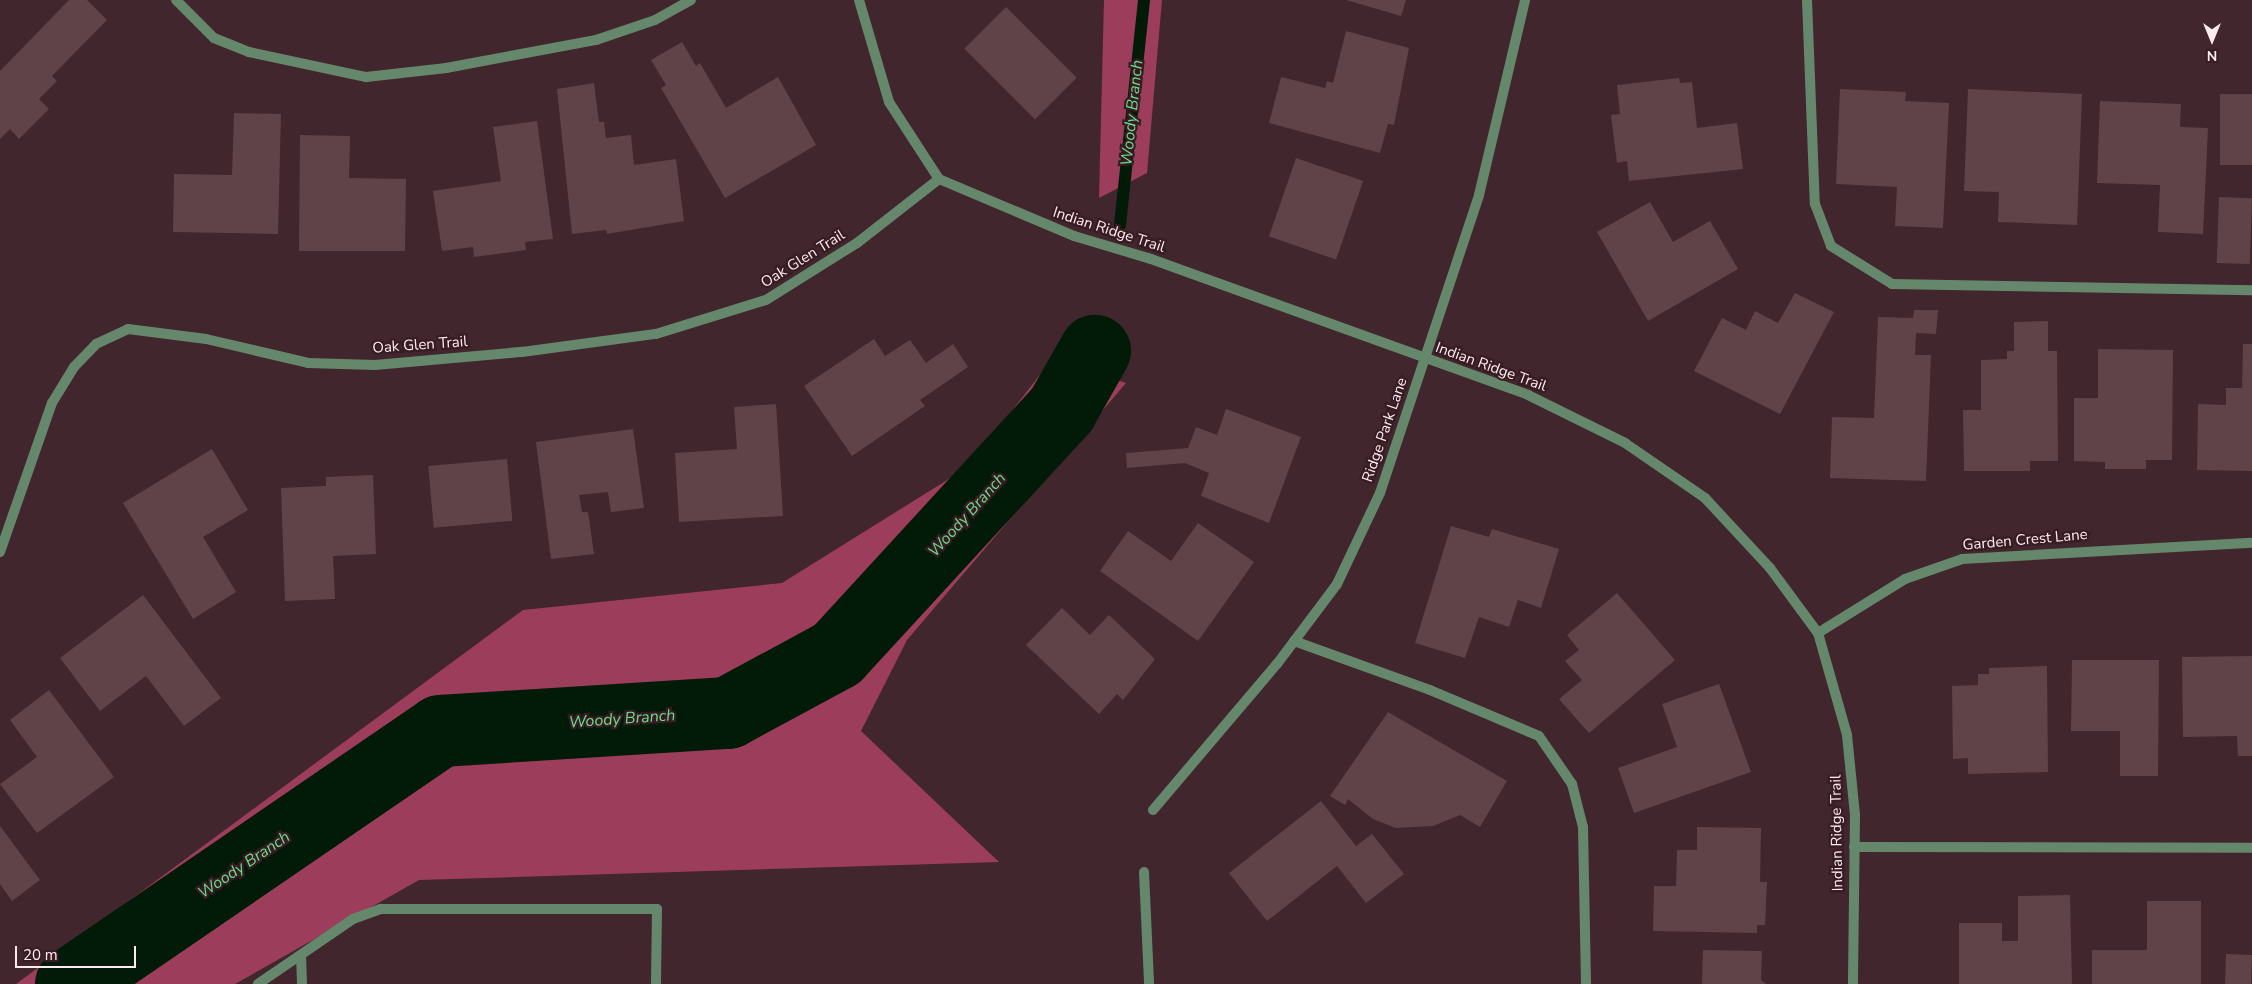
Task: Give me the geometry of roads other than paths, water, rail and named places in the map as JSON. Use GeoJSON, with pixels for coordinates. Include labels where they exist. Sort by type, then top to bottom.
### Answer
{"type":"FeatureCollection","features":[{"type":"Feature","properties":{"kind":"street"},"geometry":{"type":"LineString","coordinates":[[176,0],[214,38],[249,52],[366,77],[446,68],[596,40],[656,20],[691,0]]}},
{"type":"Feature","properties":{"kind":"street"},"geometry":{"type":"LineString","coordinates":[[859,0],[889,102],[939,179]]}},
{"type":"Feature","properties":{"kind":"street","name":"Ridge Park Lane"},"geometry":{"type":"LineString","coordinates":[[1153,810],[1294,641],[1336,584],[1380,493],[1479,195],[1525,0]]}},
{"type":"Feature","properties":{"kind":"street"},"geometry":{"type":"LineString","coordinates":[[1807,0],[1815,204],[1831,246],[1892,284],[2252,290]]}},
{"type":"Feature","properties":{"kind":"street","name":"Indian Ridge Trail"},"geometry":{"type":"LineString","coordinates":[[939,179],[1074,236],[1151,259],[1528,395],[1616,438],[1705,498],[1770,568],[1818,633],[1847,735],[1854,847],[1853,984]]}},
{"type":"Feature","properties":{"kind":"street","name":"Oak Glen Trail"},"geometry":{"type":"LineString","coordinates":[[0,552],[52,403],[74,367],[96,344],[128,329],[206,338],[308,363],[375,365],[522,352],[656,334],[766,300],[857,243],[939,179]]}},
{"type":"Feature","properties":{"kind":"street","name":"Garden Crest Lane"},"geometry":{"type":"LineString","coordinates":[[1818,633],[1904,579],[1962,559],[2252,543]]}},
{"type":"Feature","properties":{"kind":"street"},"geometry":{"type":"LineString","coordinates":[[1294,641],[1430,690],[1539,736],[1572,784],[1583,827],[1586,984]]}},
{"type":"Feature","properties":{"kind":"street"},"geometry":{"type":"LineString","coordinates":[[1854,847],[2252,848]]}},
{"type":"Feature","properties":{"kind":"street"},"geometry":{"type":"LineString","coordinates":[[1144,872],[1149,984]]}},
{"type":"Feature","properties":{"kind":"street"},"geometry":{"type":"LineString","coordinates":[[258,984],[353,919],[381,909],[657,909],[656,984]]}},
{"type":"Feature","properties":{"kind":"street"},"geometry":{"type":"LineString","coordinates":[[301,955],[302,984]]}},
{"type":"Feature","properties":{"kind":"waterway","name":"Woody Branch"},"geometry":{"type":"LineString","coordinates":[[1120,225],[1144,0]]}},
{"type":"Feature","properties":{"kind":"waterway","name":"Woody Branch"},"geometry":{"type":"LineString","coordinates":[[71,984],[440,731],[728,713],[837,654],[1062,409],[1095,351]]}}]}
